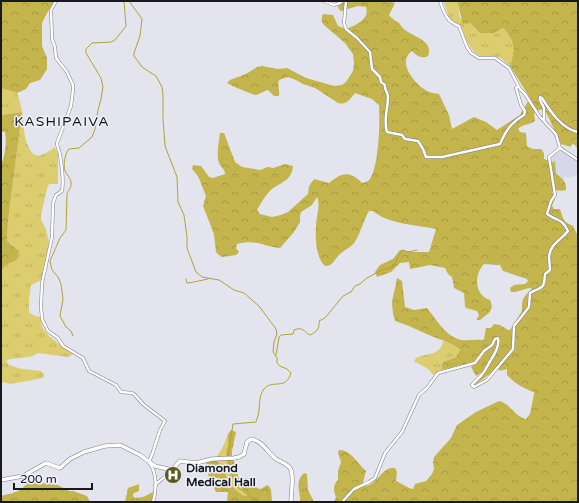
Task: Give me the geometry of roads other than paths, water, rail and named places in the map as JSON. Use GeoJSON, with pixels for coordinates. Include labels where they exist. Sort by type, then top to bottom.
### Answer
{"type":"FeatureCollection","features":[{"type":"Feature","properties":{"kind":"main road"},"geometry":{"type":"LineString","coordinates":[[1,480],[23,476],[46,463],[60,468],[70,459],[80,454],[114,445],[126,446],[160,468],[172,470],[180,461],[196,463],[212,459],[223,460],[239,457],[244,454],[247,442],[250,439],[259,442],[277,460],[291,469],[291,502]]}},
{"type":"Feature","properties":{"kind":"street"},"geometry":{"type":"LineString","coordinates":[[56,1],[51,10],[52,39],[56,47],[56,58],[67,72],[73,85],[73,90],[71,106],[57,143],[60,154],[63,184],[62,191],[56,195],[53,203],[52,237],[42,282],[42,319],[48,331],[58,338],[63,346],[83,358],[86,367],[90,372],[116,385],[121,392],[132,393],[144,405],[165,421],[160,430],[149,462],[155,473],[153,502]]}},
{"type":"Feature","properties":{"kind":"street"},"geometry":{"type":"LineString","coordinates":[[324,1],[334,5],[342,1]]}},
{"type":"Feature","properties":{"kind":"street"},"geometry":{"type":"LineString","coordinates":[[346,1],[344,23],[346,29],[370,52],[372,69],[380,77],[381,82],[385,85],[388,98],[385,125],[387,132],[402,135],[405,139],[418,141],[426,157],[442,157],[500,144],[507,130],[514,121],[524,115],[525,111],[521,105],[516,88],[518,86]]}},
{"type":"Feature","properties":{"kind":"street"},"geometry":{"type":"LineString","coordinates":[[440,1],[448,19],[453,24],[460,26],[467,47],[471,53],[479,58],[495,58],[500,60],[509,68],[518,86],[544,122],[556,134],[560,148],[578,160]]}},
{"type":"Feature","properties":{"kind":"street"},"geometry":{"type":"LineString","coordinates":[[544,122],[544,108],[540,97],[558,120],[571,131],[578,132]]}},
{"type":"Feature","properties":{"kind":"street"},"geometry":{"type":"LineString","coordinates":[[342,502],[354,489],[376,478],[385,453],[402,432],[419,395],[427,388],[438,373],[475,363],[484,351],[492,345],[495,339],[498,338],[499,342],[494,357],[485,372],[472,385],[474,387],[487,380],[513,349],[514,326],[529,307],[530,293],[542,288],[545,274],[550,270],[550,249],[556,242],[564,237],[568,231],[564,223],[547,214],[551,201],[555,195],[549,157],[560,148]]}},
{"type":"Feature","properties":{"kind":"street"},"geometry":{"type":"LineString","coordinates":[[155,486],[172,470]]}},
{"type":"Feature","properties":{"kind":"waterway"},"geometry":{"type":"LineString","coordinates":[[73,336],[60,316],[63,299],[61,284],[58,277],[52,270],[50,261],[60,238],[66,230],[67,194],[71,185],[65,171],[65,159],[66,153],[69,149],[79,148],[92,137],[101,99],[103,87],[101,78],[86,53],[86,49],[92,43],[111,42],[115,40],[123,30],[126,26],[124,1]]}},
{"type":"Feature","properties":{"kind":"waterway"},"geometry":{"type":"LineString","coordinates":[[129,1],[142,19],[140,36],[134,56],[142,67],[156,76],[162,87],[165,146],[177,177],[178,202],[184,215],[187,248],[196,272],[202,277],[219,280],[234,290],[244,293],[259,306],[276,329],[277,334],[273,352],[277,358],[277,363],[291,373],[286,382],[270,385],[264,389],[260,397],[259,413],[256,422],[233,424],[228,457]]}},
{"type":"Feature","properties":{"kind":"waterway"},"geometry":{"type":"LineString","coordinates":[[276,355],[279,337],[281,335],[293,334],[294,330],[297,329],[303,330],[310,335],[312,334],[318,328],[319,321],[325,318],[343,296],[351,292],[355,286],[382,270],[393,267],[402,250],[409,252],[417,250]]}},
{"type":"Feature","properties":{"kind":"waterway"},"geometry":{"type":"LineString","coordinates":[[186,279],[187,283],[208,279]]}},
{"type":"Feature","properties":{"kind":"waterway"},"geometry":{"type":"LineString","coordinates":[[228,460],[236,486],[258,502]]}},
{"type":"Feature","properties":{"kind":"place","name":"Diamond Medical Hall"},"geometry":{"type":"Point","coordinates":[173,475]}},
{"type":"Feature","properties":{"kind":"district","name":"KASHIPAIVA"},"geometry":{"type":"Point","coordinates":[62,121]}}]}
